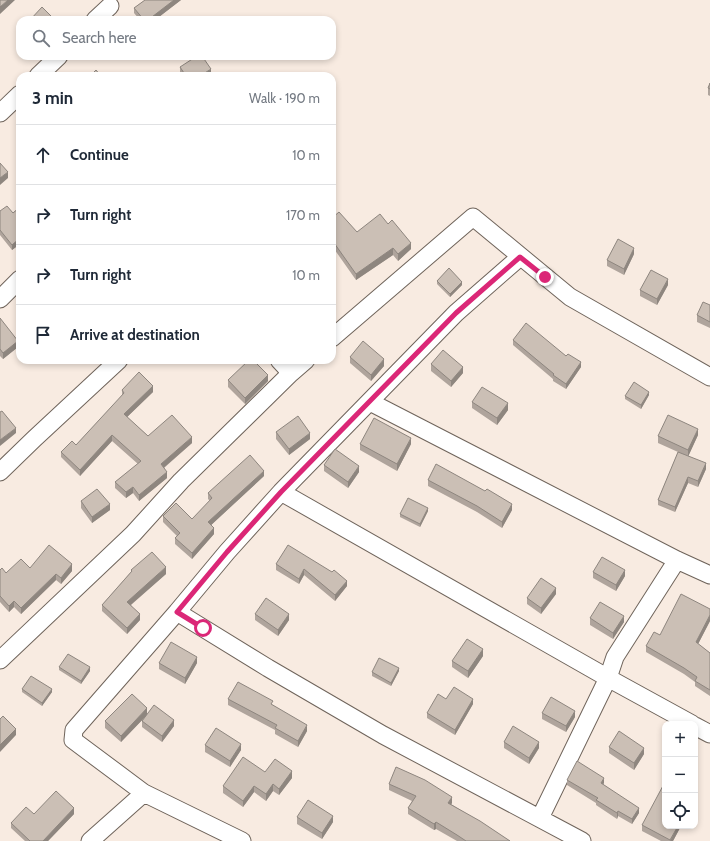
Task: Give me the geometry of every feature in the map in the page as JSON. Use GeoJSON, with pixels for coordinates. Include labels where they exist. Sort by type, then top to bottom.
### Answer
{"type":"FeatureCollection","features":[{"type":"Feature","properties":{"kind":"street"},"geometry":{"type":"LineString","coordinates":[[99,16],[110,6]]}},
{"type":"Feature","properties":{"kind":"street"},"geometry":{"type":"LineString","coordinates":[[42,72],[55,60]]}},
{"type":"Feature","properties":{"kind":"street"},"geometry":{"type":"LineString","coordinates":[[0,114],[16,98]]}},
{"type":"Feature","properties":{"kind":"street"},"geometry":{"type":"LineString","coordinates":[[336,335],[473,217],[570,297],[710,377]]}},
{"type":"Feature","properties":{"kind":"street"},"geometry":{"type":"LineString","coordinates":[[242,841],[144,793],[73,740],[74,730],[227,552],[281,492],[456,313],[520,257]]}},
{"type":"Feature","properties":{"kind":"street"},"geometry":{"type":"LineString","coordinates":[[0,299],[16,283]]}},
{"type":"Feature","properties":{"kind":"street"},"geometry":{"type":"LineString","coordinates":[[0,472],[34,438],[115,364]]}},
{"type":"Feature","properties":{"kind":"street"},"geometry":{"type":"LineString","coordinates":[[282,364],[291,373]]}},
{"type":"Feature","properties":{"kind":"street"},"geometry":{"type":"LineString","coordinates":[[0,660],[133,534],[181,481],[301,364]]}},
{"type":"Feature","properties":{"kind":"street"},"geometry":{"type":"LineString","coordinates":[[370,402],[677,560],[710,574]]}},
{"type":"Feature","properties":{"kind":"street"},"geometry":{"type":"LineString","coordinates":[[281,492],[687,721]]}},
{"type":"Feature","properties":{"kind":"street"},"geometry":{"type":"LineString","coordinates":[[540,818],[608,678],[615,657],[677,560]]}},
{"type":"Feature","properties":{"kind":"street"},"geometry":{"type":"LineString","coordinates":[[177,612],[268,668],[383,735],[582,841]]}},
{"type":"Feature","properties":{"kind":"street"},"geometry":{"type":"LineString","coordinates":[[698,728],[710,734]]}},
{"type":"Feature","properties":{"kind":"street"},"geometry":{"type":"LineString","coordinates":[[90,841],[144,793]]}},
{"type":"Feature","properties":{"kind":"building"},"geometry":{"type":"Polygon","coordinates":[[[0,0],[8,0],[0,7],[0,0]]]}},
{"type":"Feature","properties":{"kind":"building"},"geometry":{"type":"Polygon","coordinates":[[[145,0],[174,0],[153,16],[141,16],[134,8],[145,0]]]}},
{"type":"Feature","properties":{"kind":"building"},"geometry":{"type":"Polygon","coordinates":[[[42,7],[51,16],[34,16],[42,7]]]}},
{"type":"Feature","properties":{"kind":"building"},"geometry":{"type":"Polygon","coordinates":[[[191,60],[205,60],[211,69],[206,72],[183,72],[180,67],[191,60]]]}},
{"type":"Feature","properties":{"kind":"building"},"geometry":{"type":"Polygon","coordinates":[[[0,163],[8,172],[0,178],[0,163]]]}},
{"type":"Feature","properties":{"kind":"building"},"geometry":{"type":"Polygon","coordinates":[[[7,206],[13,213],[16,210],[16,242],[12,245],[0,230],[0,211],[7,206]]]}},
{"type":"Feature","properties":{"kind":"building"},"geometry":{"type":"Polygon","coordinates":[[[339,212],[357,232],[380,214],[388,224],[392,220],[411,243],[398,254],[393,248],[356,274],[336,246],[336,215],[339,212]]]}},
{"type":"Feature","properties":{"kind":"building"},"geometry":{"type":"Polygon","coordinates":[[[618,239],[634,248],[624,269],[607,260],[618,239]]]}},
{"type":"Feature","properties":{"kind":"building"},"geometry":{"type":"Polygon","coordinates":[[[449,268],[462,282],[450,294],[437,281],[449,268]]]}},
{"type":"Feature","properties":{"kind":"building"},"geometry":{"type":"Polygon","coordinates":[[[651,270],[668,279],[657,299],[640,290],[651,270]]]}},
{"type":"Feature","properties":{"kind":"building"},"geometry":{"type":"Polygon","coordinates":[[[703,302],[710,305],[710,322],[697,315],[703,302]]]}},
{"type":"Feature","properties":{"kind":"building"},"geometry":{"type":"Polygon","coordinates":[[[0,318],[16,338],[16,343],[3,353],[0,349],[0,318]]]}},
{"type":"Feature","properties":{"kind":"building"},"geometry":{"type":"Polygon","coordinates":[[[526,323],[566,356],[568,354],[581,362],[566,384],[553,375],[554,374],[513,340],[526,323]]]}},
{"type":"Feature","properties":{"kind":"building"},"geometry":{"type":"Polygon","coordinates":[[[363,341],[384,359],[371,375],[350,357],[363,341]]]}},
{"type":"Feature","properties":{"kind":"building"},"geometry":{"type":"Polygon","coordinates":[[[443,350],[463,367],[451,381],[431,364],[443,350]]]}},
{"type":"Feature","properties":{"kind":"building"},"geometry":{"type":"Polygon","coordinates":[[[245,364],[257,364],[268,375],[245,398],[228,380],[245,364]]]}},
{"type":"Feature","properties":{"kind":"building"},"geometry":{"type":"Polygon","coordinates":[[[139,372],[153,386],[124,414],[148,436],[172,415],[192,437],[161,464],[167,472],[139,495],[133,487],[126,492],[115,482],[141,461],[112,435],[80,470],[61,452],[72,441],[76,445],[124,393],[122,390],[139,372]]]}},
{"type":"Feature","properties":{"kind":"building"},"geometry":{"type":"Polygon","coordinates":[[[634,382],[649,392],[641,405],[625,396],[634,382]]]}},
{"type":"Feature","properties":{"kind":"building"},"geometry":{"type":"Polygon","coordinates":[[[482,387],[508,403],[497,418],[472,402],[482,387]]]}},
{"type":"Feature","properties":{"kind":"building"},"geometry":{"type":"Polygon","coordinates":[[[2,411],[16,428],[0,440],[0,412],[2,411]]]}},
{"type":"Feature","properties":{"kind":"building"},"geometry":{"type":"Polygon","coordinates":[[[668,415],[698,429],[688,450],[658,436],[668,415]]]}},
{"type":"Feature","properties":{"kind":"building"},"geometry":{"type":"Polygon","coordinates":[[[298,416],[310,433],[289,449],[276,432],[298,416]]]}},
{"type":"Feature","properties":{"kind":"building"},"geometry":{"type":"Polygon","coordinates":[[[374,418],[411,438],[397,464],[360,444],[374,418]]]}},
{"type":"Feature","properties":{"kind":"building"},"geometry":{"type":"Polygon","coordinates":[[[335,449],[359,466],[348,482],[324,465],[335,449]]]}},
{"type":"Feature","properties":{"kind":"building"},"geometry":{"type":"Polygon","coordinates":[[[678,452],[706,463],[698,481],[688,477],[675,507],[658,500],[678,452]]]}},
{"type":"Feature","properties":{"kind":"building"},"geometry":{"type":"Polygon","coordinates":[[[250,455],[264,471],[208,522],[214,528],[192,553],[175,538],[180,533],[163,516],[176,503],[192,519],[212,498],[208,493],[250,455]]]}},
{"type":"Feature","properties":{"kind":"building"},"geometry":{"type":"Polygon","coordinates":[[[436,464],[485,491],[487,489],[512,504],[502,522],[477,506],[428,480],[436,464]]]}},
{"type":"Feature","properties":{"kind":"building"},"geometry":{"type":"Polygon","coordinates":[[[97,489],[110,504],[92,517],[81,501],[97,489]]]}},
{"type":"Feature","properties":{"kind":"building"},"geometry":{"type":"Polygon","coordinates":[[[408,498],[428,508],[420,524],[400,514],[408,498]]]}},
{"type":"Feature","properties":{"kind":"building"},"geometry":{"type":"Polygon","coordinates":[[[49,545],[72,564],[61,578],[56,574],[21,608],[14,601],[9,606],[0,596],[0,570],[2,568],[6,573],[21,559],[30,568],[49,545]]]}},
{"type":"Feature","properties":{"kind":"building"},"geometry":{"type":"Polygon","coordinates":[[[288,545],[332,572],[334,570],[347,581],[335,595],[304,569],[299,579],[276,564],[288,545]]]}},
{"type":"Feature","properties":{"kind":"building"},"geometry":{"type":"Polygon","coordinates":[[[152,552],[166,567],[127,602],[140,614],[127,628],[102,605],[132,571],[131,570],[152,552]]]}},
{"type":"Feature","properties":{"kind":"building"},"geometry":{"type":"Polygon","coordinates":[[[602,557],[625,570],[616,585],[593,572],[602,557]]]}},
{"type":"Feature","properties":{"kind":"building"},"geometry":{"type":"Polygon","coordinates":[[[541,578],[556,588],[541,608],[527,598],[541,578]]]}},
{"type":"Feature","properties":{"kind":"building"},"geometry":{"type":"Polygon","coordinates":[[[681,594],[710,609],[710,615],[696,642],[710,653],[710,690],[695,681],[697,677],[684,668],[646,646],[654,632],[660,635],[681,594]]]}},
{"type":"Feature","properties":{"kind":"building"},"geometry":{"type":"Polygon","coordinates":[[[266,598],[289,614],[278,630],[255,614],[266,598]]]}},
{"type":"Feature","properties":{"kind":"building"},"geometry":{"type":"Polygon","coordinates":[[[600,602],[624,616],[613,633],[590,618],[600,602]]]}},
{"type":"Feature","properties":{"kind":"building"},"geometry":{"type":"Polygon","coordinates":[[[467,639],[483,649],[468,671],[452,661],[467,639]]]}},
{"type":"Feature","properties":{"kind":"building"},"geometry":{"type":"Polygon","coordinates":[[[171,642],[197,657],[185,678],[159,663],[171,642]]]}},
{"type":"Feature","properties":{"kind":"building"},"geometry":{"type":"Polygon","coordinates":[[[68,654],[90,667],[81,681],[59,667],[68,654]]]}},
{"type":"Feature","properties":{"kind":"building"},"geometry":{"type":"Polygon","coordinates":[[[379,658],[399,668],[391,683],[372,672],[379,658]]]}},
{"type":"Feature","properties":{"kind":"building"},"geometry":{"type":"Polygon","coordinates":[[[31,676],[52,689],[42,703],[22,689],[31,676]]]}},
{"type":"Feature","properties":{"kind":"building"},"geometry":{"type":"Polygon","coordinates":[[[238,682],[273,701],[271,704],[307,725],[298,741],[275,728],[277,725],[228,699],[238,682]]]}},
{"type":"Feature","properties":{"kind":"building"},"geometry":{"type":"Polygon","coordinates":[[[454,687],[473,699],[455,730],[427,713],[438,694],[446,699],[454,687]]]}},
{"type":"Feature","properties":{"kind":"building"},"geometry":{"type":"Polygon","coordinates":[[[132,694],[147,708],[121,736],[105,721],[132,694]]]}},
{"type":"Feature","properties":{"kind":"building"},"geometry":{"type":"Polygon","coordinates":[[[551,697],[575,711],[566,726],[542,713],[551,697]]]}},
{"type":"Feature","properties":{"kind":"building"},"geometry":{"type":"Polygon","coordinates":[[[154,705],[174,720],[162,736],[142,721],[154,705]]]}},
{"type":"Feature","properties":{"kind":"building"},"geometry":{"type":"Polygon","coordinates":[[[3,716],[16,729],[0,745],[0,719],[3,716]]]}},
{"type":"Feature","properties":{"kind":"building"},"geometry":{"type":"Polygon","coordinates":[[[513,726],[539,742],[529,758],[504,742],[513,726]]]}},
{"type":"Feature","properties":{"kind":"building"},"geometry":{"type":"Polygon","coordinates":[[[216,728],[241,744],[230,761],[205,745],[216,728]]]}},
{"type":"Feature","properties":{"kind":"building"},"geometry":{"type":"Polygon","coordinates":[[[619,731],[644,748],[634,763],[609,747],[619,731]]]}},
{"type":"Feature","properties":{"kind":"building"},"geometry":{"type":"Polygon","coordinates":[[[243,757],[265,772],[275,759],[292,771],[279,789],[273,784],[266,794],[254,786],[243,801],[223,786],[243,757]]]}},
{"type":"Feature","properties":{"kind":"building"},"geometry":{"type":"Polygon","coordinates":[[[577,761],[604,778],[601,783],[639,808],[632,819],[618,811],[617,813],[596,800],[598,798],[567,780],[577,761]]]}},
{"type":"Feature","properties":{"kind":"building"},"geometry":{"type":"Polygon","coordinates":[[[396,767],[425,780],[452,797],[448,803],[480,821],[510,841],[466,841],[436,822],[434,824],[408,808],[416,796],[389,784],[396,767]]]}},
{"type":"Feature","properties":{"kind":"building"},"geometry":{"type":"Polygon","coordinates":[[[662,788],[662,829],[676,829],[670,840],[642,825],[662,788]]]}},
{"type":"Feature","properties":{"kind":"building"},"geometry":{"type":"Polygon","coordinates":[[[56,791],[74,808],[43,841],[30,841],[11,823],[26,807],[34,814],[56,791]]]}},
{"type":"Feature","properties":{"kind":"building"},"geometry":{"type":"Polygon","coordinates":[[[308,800],[333,816],[322,833],[297,817],[308,800]]]}},
{"type":"Feature","properties":{"kind":"route"},"geometry":{"type":"LineString","coordinates":[[203,628],[177,612],[227,552],[281,492],[456,313],[520,257],[545,277]]}}]}
